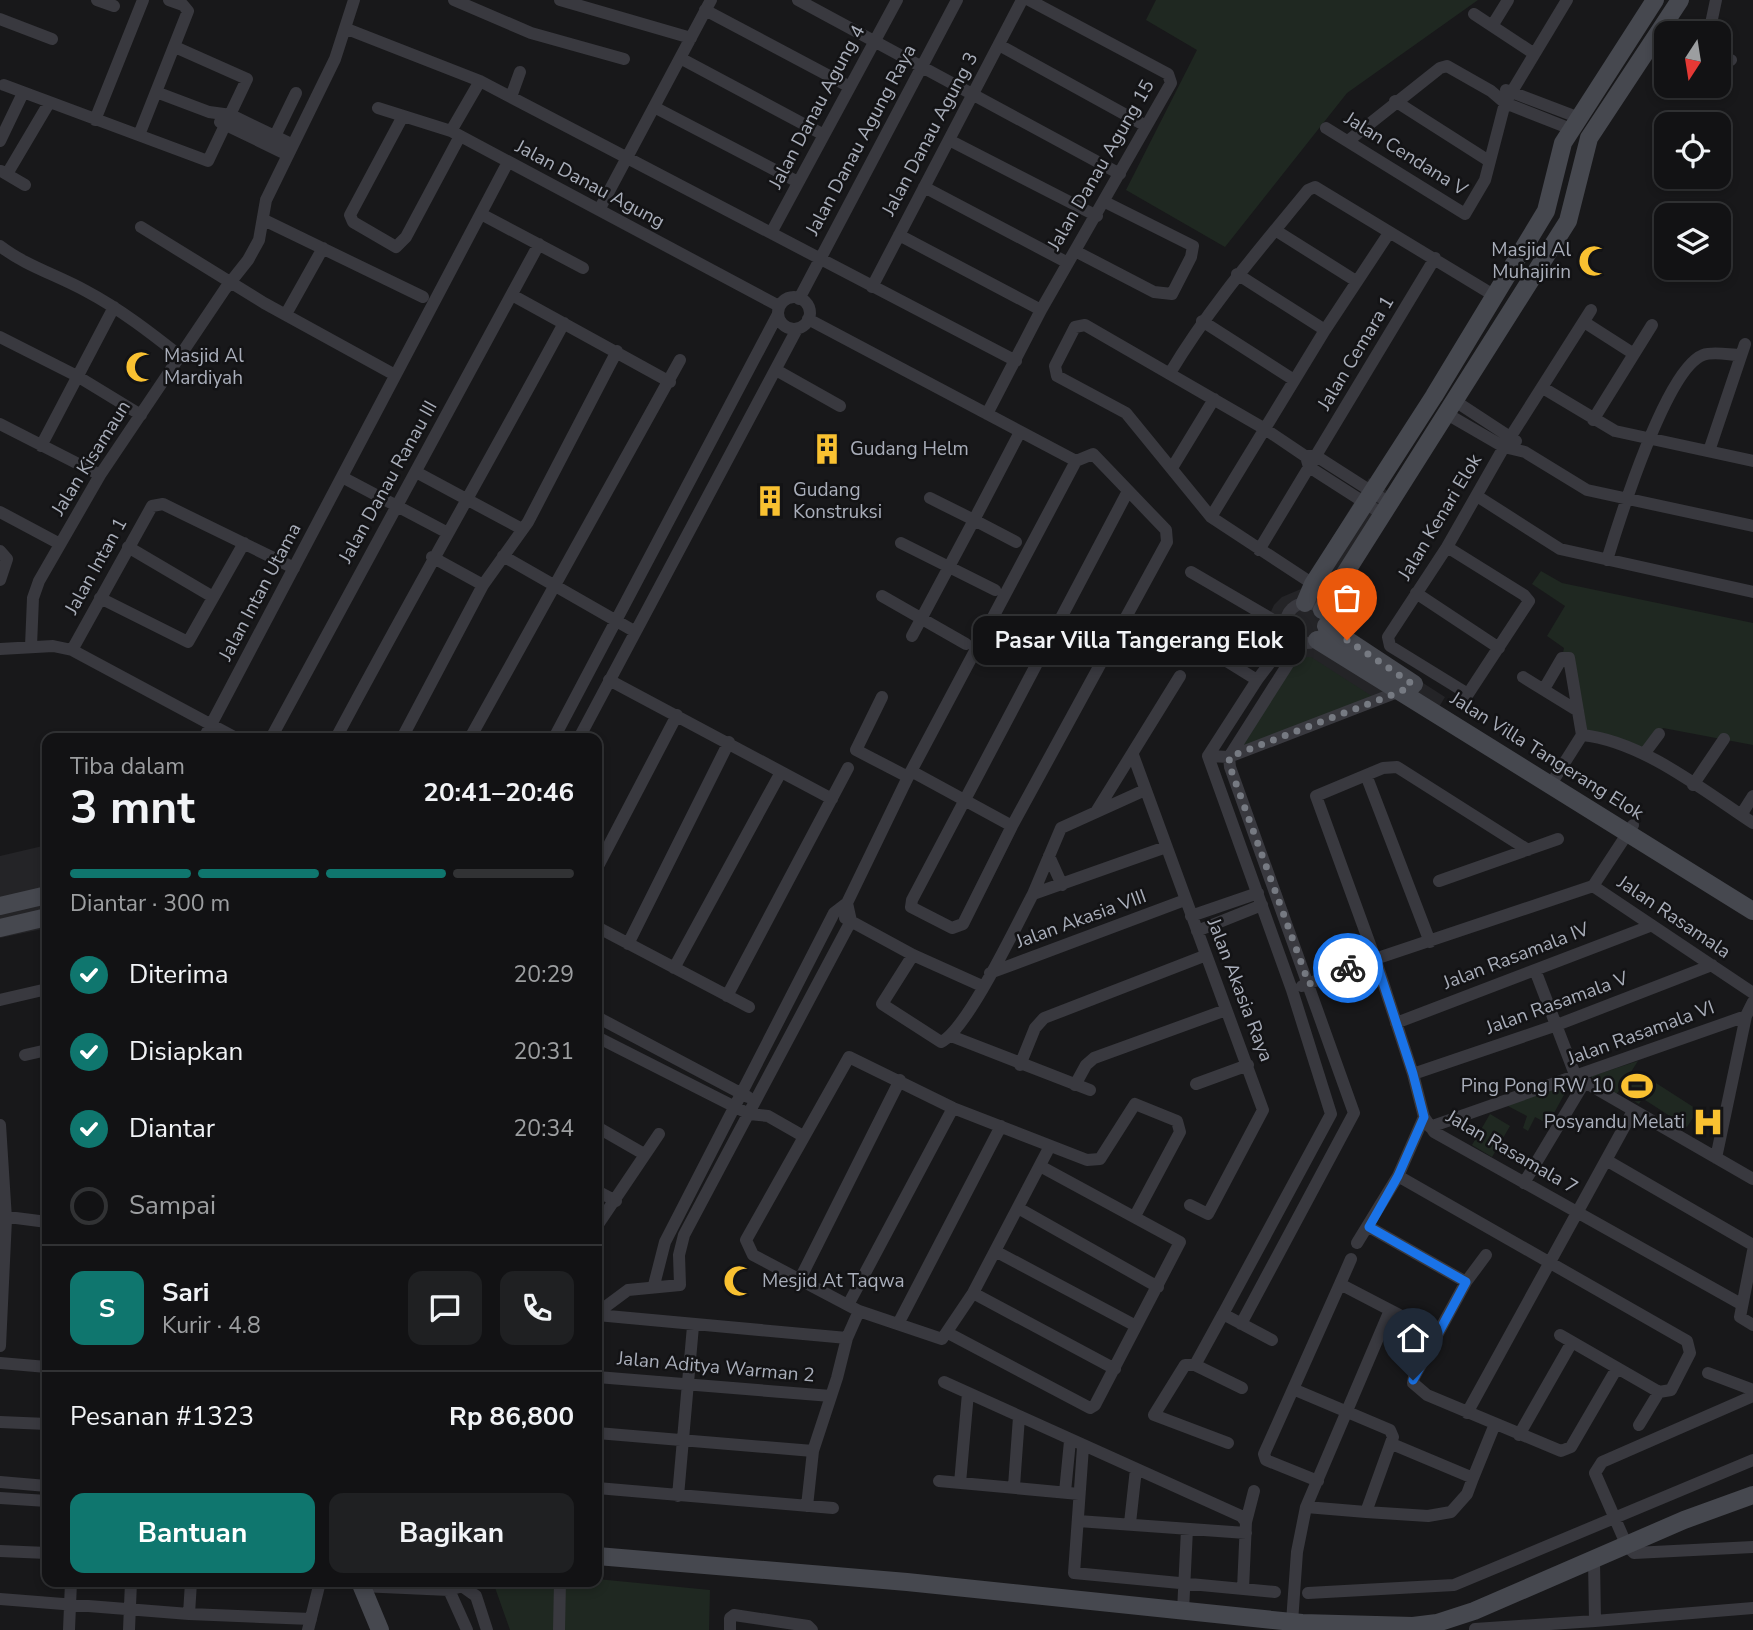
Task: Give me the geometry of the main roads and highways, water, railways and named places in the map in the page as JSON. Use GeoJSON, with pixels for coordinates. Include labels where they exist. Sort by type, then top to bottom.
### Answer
{"type":"FeatureCollection","features":[{"type":"Feature","properties":{"kind":"place","name":"Masjid Al Muhajirin"},"geometry":{"type":"Point","coordinates":[1594,261]}},
{"type":"Feature","properties":{"kind":"place","name":"Masjid Al Mardiyah"},"geometry":{"type":"Point","coordinates":[141,367]}},
{"type":"Feature","properties":{"kind":"place","name":"Gudang Helm"},"geometry":{"type":"Point","coordinates":[827,449]}},
{"type":"Feature","properties":{"kind":"place","name":"Gudang Konstruksi"},"geometry":{"type":"Point","coordinates":[770,501]}},
{"type":"Feature","properties":{"kind":"place","name":"Pasar Villa Tangerang Elok"},"geometry":{"type":"Point","coordinates":[1347,640]}},
{"type":"Feature","properties":{"kind":"place","name":"Ping Pong RW 10"},"geometry":{"type":"Point","coordinates":[1637,1086]}},
{"type":"Feature","properties":{"kind":"place","name":"Posyandu Melati"},"geometry":{"type":"Point","coordinates":[1708,1122]}},
{"type":"Feature","properties":{"kind":"place","name":"Mesjid At Taqwa"},"geometry":{"type":"Point","coordinates":[739,1281]}}]}
